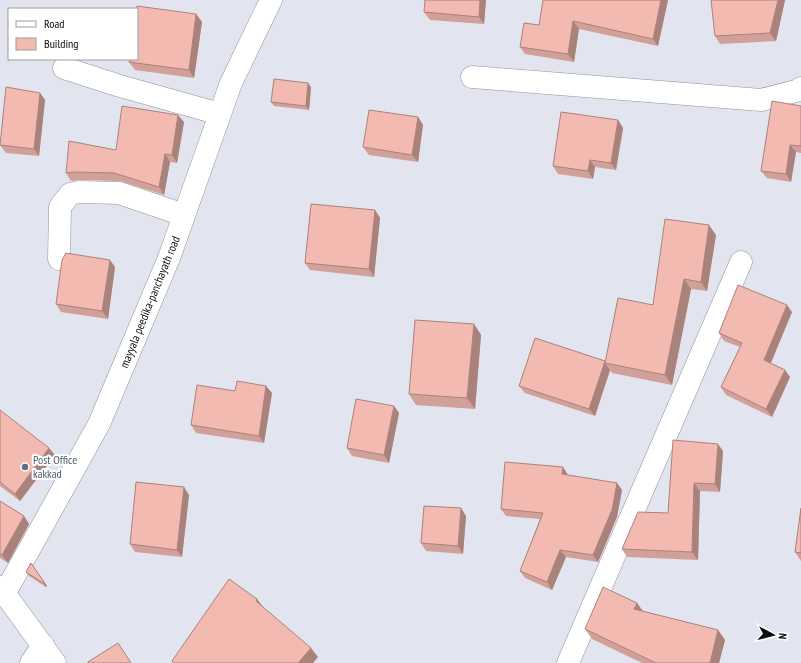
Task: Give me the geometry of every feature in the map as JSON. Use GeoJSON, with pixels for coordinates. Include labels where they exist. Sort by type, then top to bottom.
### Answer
{"type":"FeatureCollection","features":[{"type":"Feature","properties":{"kind":"street","name":"mayyala peedika-panchayath road"},"geometry":{"type":"LineString","coordinates":[[2,590],[99,424],[169,258],[231,83],[271,0]]}},
{"type":"Feature","properties":{"kind":"street"},"geometry":{"type":"LineString","coordinates":[[64,68],[120,86],[220,114]]}},
{"type":"Feature","properties":{"kind":"street"},"geometry":{"type":"LineString","coordinates":[[472,77],[761,100],[800,90],[801,88]]}},
{"type":"Feature","properties":{"kind":"street"},"geometry":{"type":"LineString","coordinates":[[59,259],[60,207],[70,194],[79,192],[119,193],[184,215]]}},
{"type":"Feature","properties":{"kind":"street"},"geometry":{"type":"LineString","coordinates":[[568,663],[741,262]]}},
{"type":"Feature","properties":{"kind":"street"},"geometry":{"type":"LineString","coordinates":[[2,590],[55,663]]}},
{"type":"Feature","properties":{"kind":"street"},"geometry":{"type":"LineString","coordinates":[[31,663],[43,645]]}},
{"type":"Feature","properties":{"kind":"building"},"geometry":{"type":"Polygon","coordinates":[[[425,0],[480,0],[479,17],[424,12],[425,0]]]}},
{"type":"Feature","properties":{"kind":"building"},"geometry":{"type":"Polygon","coordinates":[[[543,0],[661,0],[653,39],[573,21],[568,54],[520,47],[524,23],[539,25],[543,0]]]}},
{"type":"Feature","properties":{"kind":"building"},"geometry":{"type":"Polygon","coordinates":[[[711,0],[778,0],[770,33],[715,36],[711,0]]]}},
{"type":"Feature","properties":{"kind":"building"},"geometry":{"type":"Polygon","coordinates":[[[137,6],[196,14],[189,70],[129,62],[130,60],[138,60],[137,6]]]}},
{"type":"Feature","properties":{"kind":"building"},"geometry":{"type":"Polygon","coordinates":[[[274,79],[308,83],[306,106],[271,102],[274,79]]]}},
{"type":"Feature","properties":{"kind":"building"},"geometry":{"type":"Polygon","coordinates":[[[6,87],[40,93],[34,149],[0,145],[6,87]]]}},
{"type":"Feature","properties":{"kind":"building"},"geometry":{"type":"Polygon","coordinates":[[[772,101],[801,106],[801,146],[790,145],[786,174],[761,171],[772,101]]]}},
{"type":"Feature","properties":{"kind":"building"},"geometry":{"type":"Polygon","coordinates":[[[122,106],[178,115],[172,155],[165,154],[159,187],[114,173],[66,173],[69,141],[116,150],[122,106]]]}},
{"type":"Feature","properties":{"kind":"building"},"geometry":{"type":"Polygon","coordinates":[[[369,110],[418,117],[412,155],[363,147],[369,110]]]}},
{"type":"Feature","properties":{"kind":"building"},"geometry":{"type":"Polygon","coordinates":[[[561,112],[618,120],[611,163],[590,160],[588,171],[553,166],[561,112]]]}},
{"type":"Feature","properties":{"kind":"building"},"geometry":{"type":"Polygon","coordinates":[[[311,204],[375,210],[369,269],[305,263],[311,204]]]}},
{"type":"Feature","properties":{"kind":"building"},"geometry":{"type":"Polygon","coordinates":[[[665,219],[709,225],[701,282],[684,279],[665,375],[605,363],[618,298],[653,305],[665,219]]]}},
{"type":"Feature","properties":{"kind":"building"},"geometry":{"type":"Polygon","coordinates":[[[66,253],[110,260],[102,311],[56,304],[62,260],[66,253]]]}},
{"type":"Feature","properties":{"kind":"building"},"geometry":{"type":"Polygon","coordinates":[[[738,285],[787,305],[764,360],[785,370],[766,409],[721,387],[742,343],[719,333],[738,285]]]}},
{"type":"Feature","properties":{"kind":"building"},"geometry":{"type":"Polygon","coordinates":[[[415,320],[474,324],[467,398],[409,394],[415,320]]]}},
{"type":"Feature","properties":{"kind":"building"},"geometry":{"type":"Polygon","coordinates":[[[535,338],[605,361],[589,409],[519,386],[535,338]]]}},
{"type":"Feature","properties":{"kind":"building"},"geometry":{"type":"Polygon","coordinates":[[[237,381],[266,386],[259,436],[191,425],[197,385],[235,391],[237,381]]]}},
{"type":"Feature","properties":{"kind":"building"},"geometry":{"type":"Polygon","coordinates":[[[356,399],[394,406],[384,455],[347,448],[356,399]]]}},
{"type":"Feature","properties":{"kind":"building"},"geometry":{"type":"Polygon","coordinates":[[[0,410],[49,448],[15,494],[0,482],[0,410]]]}},
{"type":"Feature","properties":{"kind":"building"},"geometry":{"type":"Polygon","coordinates":[[[673,440],[718,444],[715,484],[694,483],[692,552],[622,549],[638,512],[668,513],[673,440]]]}},
{"type":"Feature","properties":{"kind":"building"},"geometry":{"type":"Polygon","coordinates":[[[505,462],[563,467],[562,474],[617,483],[612,510],[593,555],[560,550],[547,582],[520,571],[543,513],[501,509],[505,462]]]}},
{"type":"Feature","properties":{"kind":"building"},"geometry":{"type":"Polygon","coordinates":[[[136,482],[184,487],[177,550],[130,544],[136,482]]]}},
{"type":"Feature","properties":{"kind":"building"},"geometry":{"type":"Polygon","coordinates":[[[0,501],[24,516],[2,555],[0,554],[0,501]]]}},
{"type":"Feature","properties":{"kind":"building"},"geometry":{"type":"Polygon","coordinates":[[[424,506],[461,508],[458,546],[421,543],[424,506]]]}},
{"type":"Feature","properties":{"kind":"building"},"geometry":{"type":"Polygon","coordinates":[[[801,508],[801,553],[795,552],[801,508]]]}},
{"type":"Feature","properties":{"kind":"building"},"geometry":{"type":"Polygon","coordinates":[[[31,563],[44,582],[43,583],[26,572],[31,563]]]}},
{"type":"Feature","properties":{"kind":"building"},"geometry":{"type":"Polygon","coordinates":[[[229,579],[257,599],[256,601],[311,648],[298,663],[174,663],[172,661],[229,579]]]}},
{"type":"Feature","properties":{"kind":"building"},"geometry":{"type":"Polygon","coordinates":[[[603,587],[637,603],[634,609],[718,630],[710,663],[656,663],[585,629],[603,587]]]}},
{"type":"Feature","properties":{"kind":"building"},"geometry":{"type":"Polygon","coordinates":[[[118,643],[131,663],[88,663],[88,662],[118,643]]]}},
{"type":"Feature","properties":{"kind":"place","name":"Post Office kakkad"},"geometry":{"type":"Point","coordinates":[25,467]}}]}
